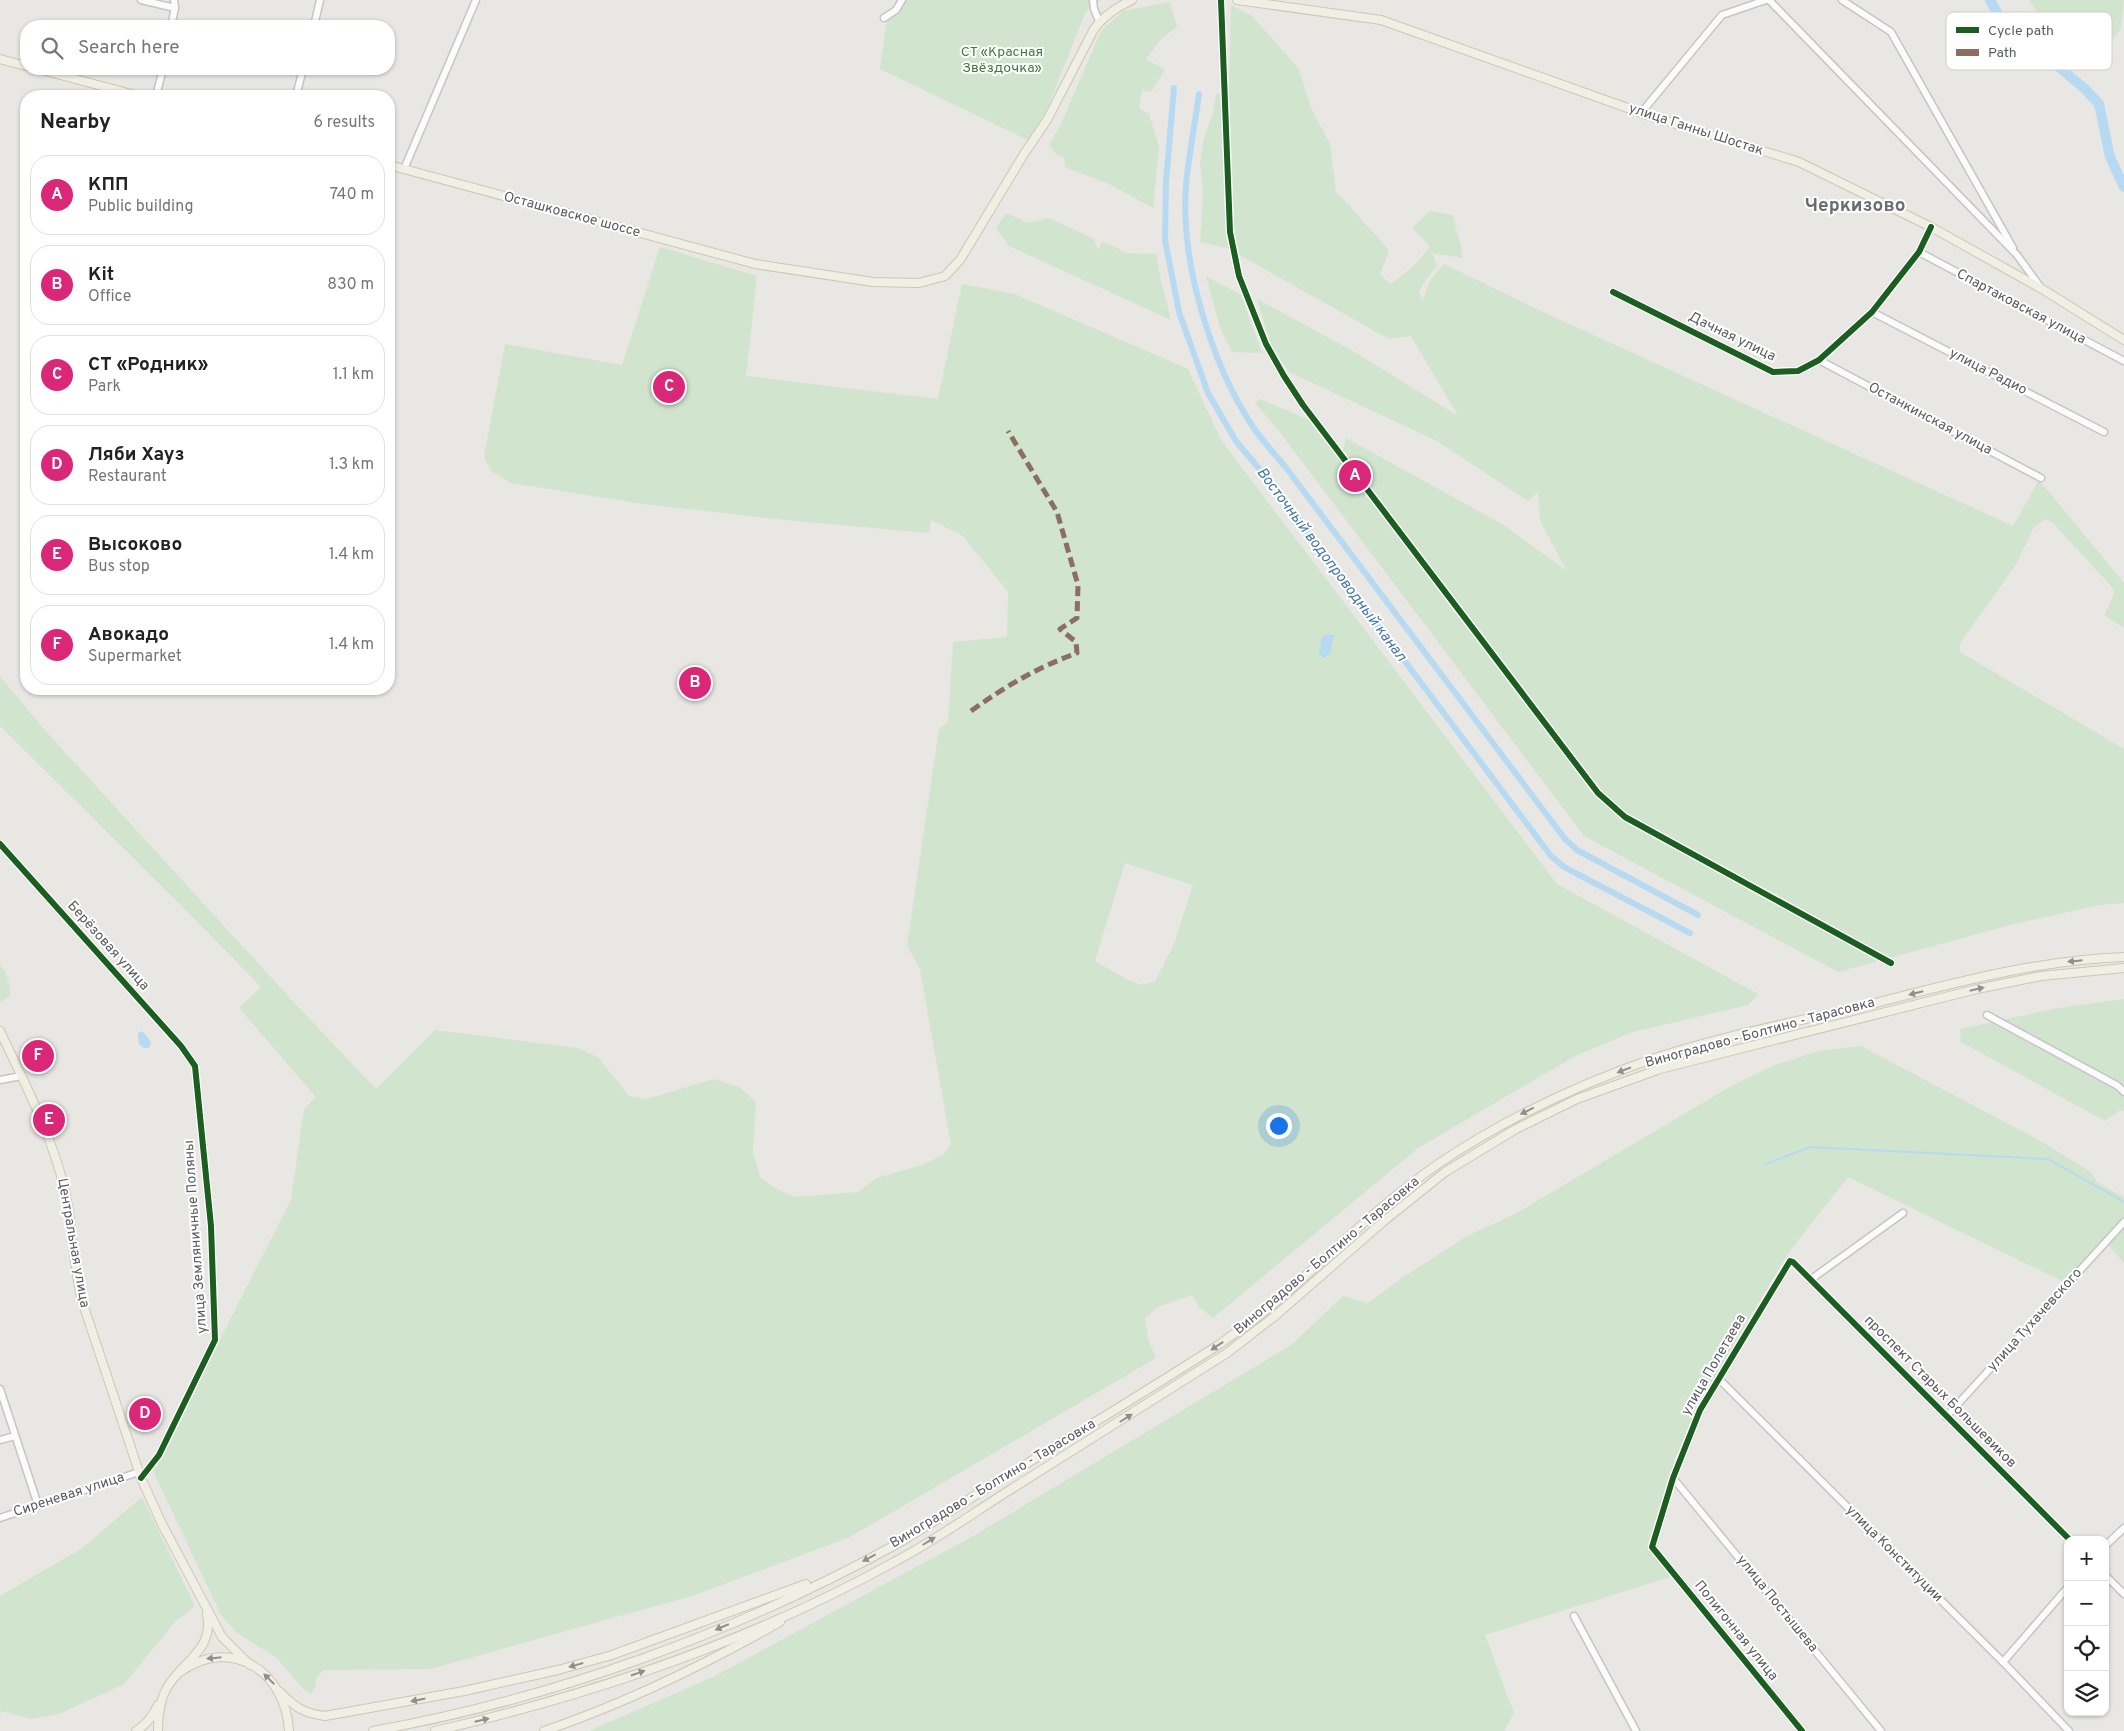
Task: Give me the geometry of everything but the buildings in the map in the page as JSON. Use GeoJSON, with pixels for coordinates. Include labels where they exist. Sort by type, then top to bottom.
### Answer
{"type":"FeatureCollection","features":[{"type":"Feature","properties":{"kind":"main road"},"geometry":{"type":"LineString","coordinates":[[1099,21],[1132,0]]}},
{"type":"Feature","properties":{"kind":"main road","name":"улица Ганны Шостак"},"geometry":{"type":"LineString","coordinates":[[1237,0],[1381,20],[1641,114],[1799,162],[1932,228],[2042,289],[2124,340]]}},
{"type":"Feature","properties":{"kind":"main road","name":"Осташковское шоссе"},"geometry":{"type":"LineString","coordinates":[[395,167],[755,264],[873,282],[919,283],[945,276],[960,260],[1024,154],[1048,120],[1085,44],[1099,21]]}},
{"type":"Feature","properties":{"kind":"main road"},"geometry":{"type":"LineString","coordinates":[[0,59],[20,64]]}},
{"type":"Feature","properties":{"kind":"main road"},"geometry":{"type":"LineString","coordinates":[[60,75],[117,90]]}},
{"type":"Feature","properties":{"kind":"main road","name":"Виноградово - Болтино - Тарасовка"},"geometry":{"type":"LineString","coordinates":[[373,1731],[492,1704],[588,1677],[692,1639],[758,1612],[896,1544],[1220,1344],[1267,1310],[1372,1216],[1437,1165],[1507,1121],[1571,1090],[1656,1058],[1919,992],[2038,965],[2124,957]]}},
{"type":"Feature","properties":{"kind":"main road","name":"Виноградово - Болтино - Тарасовка"},"geometry":{"type":"LineString","coordinates":[[435,1731],[492,1718],[590,1690],[694,1654],[817,1601],[897,1561],[1227,1353],[1275,1316],[1384,1221],[1445,1172],[1516,1129],[1577,1100],[1660,1069],[1744,1046],[1977,989],[2041,976],[2124,968]]}},
{"type":"Feature","properties":{"kind":"main road","name":"Центральная улица"},"geometry":{"type":"LineString","coordinates":[[0,1031],[58,1165],[69,1212],[75,1267],[82,1301],[140,1475],[168,1538],[222,1637],[250,1665]]}},
{"type":"Feature","properties":{"kind":"main road"},"geometry":{"type":"LineString","coordinates":[[180,1672],[190,1665],[209,1658],[223,1657],[236,1659],[265,1674],[295,1706],[307,1713],[326,1716],[464,1691],[558,1670],[612,1655],[853,1566]]}},
{"type":"Feature","properties":{"kind":"main road"},"geometry":{"type":"LineString","coordinates":[[544,1731],[595,1714],[723,1655],[817,1601]]}},
{"type":"Feature","properties":{"kind":"main road"},"geometry":{"type":"LineString","coordinates":[[136,1731],[153,1715],[167,1688],[195,1658],[203,1646],[208,1633],[209,1621],[206,1608]]}},
{"type":"Feature","properties":{"kind":"main road"},"geometry":{"type":"LineString","coordinates":[[158,1731],[161,1703],[167,1688]]}},
{"type":"Feature","properties":{"kind":"main road"},"geometry":{"type":"LineString","coordinates":[[280,1692],[288,1714],[289,1731]]}},
{"type":"Feature","properties":{"kind":"street"},"geometry":{"type":"LineString","coordinates":[[141,0],[174,8]]}},
{"type":"Feature","properties":{"kind":"street"},"geometry":{"type":"LineString","coordinates":[[172,20],[174,0]]}},
{"type":"Feature","properties":{"kind":"street"},"geometry":{"type":"LineString","coordinates":[[315,20],[320,0]]}},
{"type":"Feature","properties":{"kind":"street"},"geometry":{"type":"LineString","coordinates":[[404,169],[476,0]]}},
{"type":"Feature","properties":{"kind":"street"},"geometry":{"type":"LineString","coordinates":[[884,18],[896,10],[902,0]]}},
{"type":"Feature","properties":{"kind":"street"},"geometry":{"type":"LineString","coordinates":[[1093,0],[1094,9],[1099,21]]}},
{"type":"Feature","properties":{"kind":"street"},"geometry":{"type":"LineString","coordinates":[[1221,0],[1230,232],[1239,276],[1266,344],[1284,376],[1342,457],[1598,793],[1625,817],[1892,963]]}},
{"type":"Feature","properties":{"kind":"street"},"geometry":{"type":"LineString","coordinates":[[1641,114],[1722,15],[1767,0],[2017,255]]}},
{"type":"Feature","properties":{"kind":"street"},"geometry":{"type":"LineString","coordinates":[[1842,0],[1892,32],[2017,255],[2042,289]]}},
{"type":"Feature","properties":{"kind":"street"},"geometry":{"type":"LineString","coordinates":[[158,90],[161,75]]}},
{"type":"Feature","properties":{"kind":"street"},"geometry":{"type":"LineString","coordinates":[[298,90],[301,75]]}},
{"type":"Feature","properties":{"kind":"street","name":"Дачная улица"},"geometry":{"type":"LineString","coordinates":[[1614,292],[1773,372],[1798,371],[1819,360],[1872,312],[1919,252],[1932,228]]}},
{"type":"Feature","properties":{"kind":"street","name":"Спартаковская улица"},"geometry":{"type":"LineString","coordinates":[[1919,252],[2124,361]]}},
{"type":"Feature","properties":{"kind":"street","name":"улица Радио"},"geometry":{"type":"LineString","coordinates":[[1872,312],[2104,432]]}},
{"type":"Feature","properties":{"kind":"street","name":"Останкинская улица"},"geometry":{"type":"LineString","coordinates":[[1819,360],[2042,478]]}},
{"type":"Feature","properties":{"kind":"street","name":"Берёзовая улица"},"geometry":{"type":"LineString","coordinates":[[0,844],[181,1046],[195,1066]]}},
{"type":"Feature","properties":{"kind":"street"},"geometry":{"type":"LineString","coordinates":[[1987,1015],[2118,1086],[2124,1092]]}},
{"type":"Feature","properties":{"kind":"street","name":"улица Земляничные Поляны"},"geometry":{"type":"LineString","coordinates":[[140,1475],[159,1455],[216,1340],[210,1226],[195,1066]]}},
{"type":"Feature","properties":{"kind":"street"},"geometry":{"type":"LineString","coordinates":[[0,1080],[21,1076]]}},
{"type":"Feature","properties":{"kind":"street"},"geometry":{"type":"LineString","coordinates":[[1810,1280],[1903,1213]]}},
{"type":"Feature","properties":{"kind":"street","name":"улица Тухачевского"},"geometry":{"type":"LineString","coordinates":[[1946,1417],[2124,1222]]}},
{"type":"Feature","properties":{"kind":"street","name":"улица Полетаева"},"geometry":{"type":"LineString","coordinates":[[1652,1547],[1673,1478],[1700,1410],[1782,1273],[1790,1262],[1793,1262]]}},
{"type":"Feature","properties":{"kind":"street","name":"проспект Старых Большевиков"},"geometry":{"type":"LineString","coordinates":[[1793,1262],[2066,1536]]}},
{"type":"Feature","properties":{"kind":"street","name":"улица Конституции"},"geometry":{"type":"LineString","coordinates":[[1718,1378],[2003,1662],[2069,1731]]}},
{"type":"Feature","properties":{"kind":"street"},"geometry":{"type":"LineString","coordinates":[[0,1389],[38,1505]]}},
{"type":"Feature","properties":{"kind":"street"},"geometry":{"type":"LineString","coordinates":[[0,1440],[15,1436]]}},
{"type":"Feature","properties":{"kind":"street","name":"Сиреневая улица"},"geometry":{"type":"LineString","coordinates":[[0,1518],[140,1475]]}},
{"type":"Feature","properties":{"kind":"street","name":"улица Постышева"},"geometry":{"type":"LineString","coordinates":[[1673,1478],[1881,1731]]}},
{"type":"Feature","properties":{"kind":"street"},"geometry":{"type":"LineString","coordinates":[[2109,1542],[2124,1528]]}},
{"type":"Feature","properties":{"kind":"street","name":"Полигонная улица"},"geometry":{"type":"LineString","coordinates":[[1652,1547],[1802,1731]]}},
{"type":"Feature","properties":{"kind":"street"},"geometry":{"type":"LineString","coordinates":[[2109,1579],[2124,1594]]}},
{"type":"Feature","properties":{"kind":"street"},"geometry":{"type":"LineString","coordinates":[[2003,1662],[2064,1592]]}},
{"type":"Feature","properties":{"kind":"street"},"geometry":{"type":"LineString","coordinates":[[1574,1616],[1636,1731]]}},
{"type":"Feature","properties":{"kind":"green space","name":"СТ «Красная Звёздочка»"},"geometry":{"type":"Polygon","coordinates":[[[905,0],[1101,0],[1086,11],[1045,114],[1028,140],[880,69],[887,20],[894,15],[897,16],[905,0]]]}},
{"type":"Feature","properties":{"kind":"green space"},"geometry":{"type":"Polygon","coordinates":[[[2029,0],[2124,0],[2121,28],[2112,41],[2112,12],[2037,12],[2029,0]]]}},
{"type":"Feature","properties":{"kind":"green space"},"geometry":{"type":"Polygon","coordinates":[[[1170,2],[1177,27],[1161,39],[1146,59],[1165,70],[1151,92],[1142,90],[1139,108],[1149,114],[1159,147],[1153,208],[1111,185],[1065,167],[1064,157],[1056,154],[1049,145],[1061,124],[1101,31],[1123,11],[1170,2]]]}},
{"type":"Feature","properties":{"kind":"green space"},"geometry":{"type":"Polygon","coordinates":[[[1231,5],[1252,16],[1299,69],[1311,108],[1330,144],[1336,191],[1389,250],[1380,275],[1391,284],[1415,265],[1430,246],[1412,228],[1430,211],[1453,215],[1462,258],[1432,253],[1437,265],[1419,290],[1422,301],[1431,279],[1444,264],[1545,313],[2013,526],[2039,480],[2124,583],[2124,628],[2104,615],[2114,595],[2113,588],[2052,522],[2045,519],[2034,527],[2015,566],[1963,639],[1960,645],[1960,652],[2124,749],[2124,903],[2100,905],[2014,924],[1838,972],[1584,836],[1279,431],[1255,403],[1260,399],[1309,420],[1340,461],[1346,438],[1502,524],[1567,571],[1540,521],[1538,492],[1528,501],[1437,441],[1289,372],[1271,345],[1257,299],[1353,351],[1458,416],[1411,336],[1389,339],[1227,248],[1200,242],[1203,191],[1200,163],[1204,138],[1213,113],[1216,94],[1229,94],[1231,5]]]}},
{"type":"Feature","properties":{"kind":"green space"},"geometry":{"type":"Polygon","coordinates":[[[1006,213],[1028,223],[1049,218],[1094,239],[1098,250],[1103,241],[1127,253],[1156,254],[1171,320],[1009,246],[996,228],[1006,213]]]}},
{"type":"Feature","properties":{"kind":"green space"},"geometry":{"type":"Polygon","coordinates":[[[660,247],[757,276],[746,376],[938,399],[962,284],[1015,294],[1188,369],[1221,440],[1557,884],[1758,994],[1748,1005],[1633,1032],[1577,1055],[1418,1148],[1213,1318],[1199,1307],[1192,1295],[1158,1307],[1145,1318],[1148,1339],[1156,1358],[850,1537],[695,1595],[430,1669],[323,1670],[316,1678],[315,1688],[311,1693],[303,1689],[277,1658],[237,1633],[221,1615],[153,1471],[291,1200],[304,1109],[316,1097],[239,1008],[261,987],[0,726],[0,676],[42,727],[288,996],[376,1089],[435,1030],[577,1048],[598,1057],[629,1096],[647,1099],[714,1079],[739,1087],[756,1102],[753,1152],[760,1177],[776,1189],[795,1197],[858,1192],[877,1178],[922,1165],[943,1155],[951,1145],[920,969],[907,945],[939,729],[948,722],[953,642],[1007,637],[1008,592],[963,536],[931,520],[929,533],[785,520],[643,504],[511,483],[491,471],[484,457],[505,344],[622,365],[660,247]],[[1125,863],[1095,961],[1128,980],[1142,985],[1155,981],[1174,944],[1193,885],[1125,863]]]}},
{"type":"Feature","properties":{"kind":"green space"},"geometry":{"type":"Polygon","coordinates":[[[1206,276],[1241,295],[1262,353],[1232,352],[1220,327],[1206,276]]]}},
{"type":"Feature","properties":{"kind":"green space"},"geometry":{"type":"Polygon","coordinates":[[[0,965],[8,980],[10,996],[0,1002],[0,965]]]}},
{"type":"Feature","properties":{"kind":"green space"},"geometry":{"type":"Polygon","coordinates":[[[2124,999],[2124,1111],[2120,1110],[2105,1121],[1961,1042],[1960,1029],[2058,1008],[2124,999]]]}},
{"type":"Feature","properties":{"kind":"green space"},"geometry":{"type":"Polygon","coordinates":[[[1861,1046],[2037,1139],[2091,1172],[2097,1182],[2124,1197],[2124,1263],[2103,1239],[2064,1282],[1848,1177],[1789,1252],[1703,1395],[1675,1459],[1648,1546],[1670,1577],[1485,1635],[1514,1713],[1504,1731],[589,1731],[715,1676],[975,1535],[1291,1345],[1343,1296],[1368,1303],[1402,1278],[1467,1236],[1515,1214],[1733,1085],[1775,1065],[1819,1051],[1861,1046]]]}},
{"type":"Feature","properties":{"kind":"green space"},"geometry":{"type":"Polygon","coordinates":[[[142,1497],[195,1606],[175,1622],[124,1684],[59,1714],[31,1719],[0,1711],[0,1596],[81,1549],[142,1497]]]}},
{"type":"Feature","properties":{"kind":"water"},"geometry":{"type":"Polygon","coordinates":[[[1334,635],[1330,654],[1324,658],[1319,654],[1322,637],[1334,635]]]}},
{"type":"Feature","properties":{"kind":"water"},"geometry":{"type":"Polygon","coordinates":[[[142,1031],[151,1042],[149,1048],[144,1048],[139,1044],[138,1033],[142,1031]]]}},
{"type":"Feature","properties":{"kind":"waterway"},"geometry":{"type":"LineString","coordinates":[[1990,0],[1997,12]]}},
{"type":"Feature","properties":{"kind":"waterway"},"geometry":{"type":"LineString","coordinates":[[2062,70],[2099,104],[2110,157],[2124,187]]}},
{"type":"Feature","properties":{"kind":"waterway","name":"Восточный водопроводный канал"},"geometry":{"type":"LineString","coordinates":[[1174,88],[1166,182],[1165,240],[1179,312],[1208,393],[1236,441],[1271,483],[1551,856],[1564,867],[1690,933]]}},
{"type":"Feature","properties":{"kind":"waterway","name":"Восточный водопроводный канал"},"geometry":{"type":"LineString","coordinates":[[1199,94],[1186,185],[1185,215],[1193,279],[1212,343],[1224,373],[1253,427],[1287,469],[1565,839],[1577,850],[1698,915]]}},
{"type":"Feature","properties":{"kind":"waterway"},"geometry":{"type":"LineString","coordinates":[[1766,1164],[1810,1147],[2048,1159],[2124,1202]]}},
{"type":"Feature","properties":{"kind":"marked path"},"geometry":{"type":"LineString","coordinates":[[971,711],[1022,678],[1077,653],[1076,642],[1060,629],[1077,618],[1078,585],[1057,512],[1008,431]]}},
{"type":"Feature","properties":{"kind":"cycle path"},"geometry":{"type":"LineString","coordinates":[[1221,0],[1230,232],[1239,276],[1266,344],[1303,405],[1598,793],[1625,817],[1891,963]]}},
{"type":"Feature","properties":{"kind":"cycle path"},"geometry":{"type":"LineString","coordinates":[[1613,292],[1773,372],[1798,371],[1819,360],[1872,312],[1919,252],[1931,227]]}},
{"type":"Feature","properties":{"kind":"cycle path"},"geometry":{"type":"LineString","coordinates":[[0,844],[181,1046],[195,1066],[211,1226],[215,1340],[159,1455],[141,1478]]}},
{"type":"Feature","properties":{"kind":"cycle path"},"geometry":{"type":"LineString","coordinates":[[1802,1731],[1652,1547],[1673,1478],[1700,1410],[1790,1261],[2066,1536]]}},
{"type":"Feature","properties":{"kind":"place","name":"СТ «Родник»"},"geometry":{"type":"Point","coordinates":[669,387]}},
{"type":"Feature","properties":{"kind":"place","name":"КПП"},"geometry":{"type":"Point","coordinates":[1355,476]}},
{"type":"Feature","properties":{"kind":"place","name":"Kit"},"geometry":{"type":"Point","coordinates":[695,683]}},
{"type":"Feature","properties":{"kind":"place","name":"Авокадо"},"geometry":{"type":"Point","coordinates":[38,1056]}},
{"type":"Feature","properties":{"kind":"place","name":"Высоково"},"geometry":{"type":"Point","coordinates":[49,1120]}},
{"type":"Feature","properties":{"kind":"place","name":"Ляби Хауз"},"geometry":{"type":"Point","coordinates":[145,1414]}},
{"type":"Feature","properties":{"kind":"district","name":"Черкизово"},"geometry":{"type":"Point","coordinates":[1855,206]}}]}
